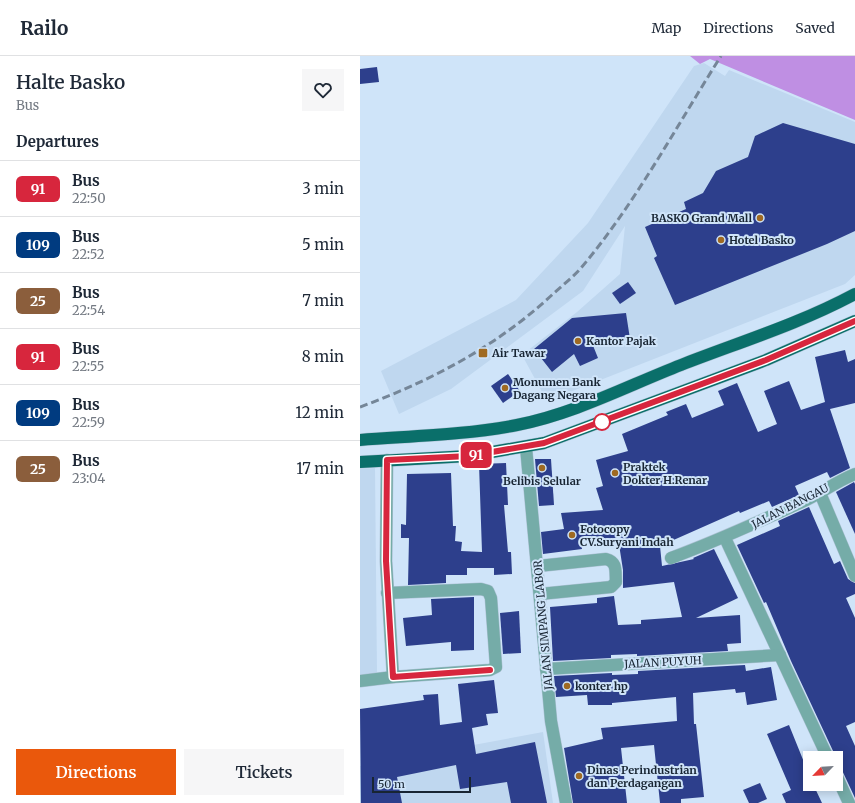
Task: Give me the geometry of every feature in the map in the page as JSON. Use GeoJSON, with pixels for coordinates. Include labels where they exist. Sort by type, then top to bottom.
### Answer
{"type":"FeatureCollection","features":[{"type":"Feature","properties":{"kind":"highway"},"geometry":{"type":"LineString","coordinates":[[360,440],[471,432],[516,425],[561,414],[682,365],[790,325],[855,294]]}},
{"type":"Feature","properties":{"kind":"highway"},"geometry":{"type":"LineString","coordinates":[[360,462],[469,456],[526,447],[573,433],[766,360],[855,321]]}},
{"type":"Feature","properties":{"kind":"street","name":"JALAN SIMPANG LABOR"},"geometry":{"type":"LineString","coordinates":[[526,447],[538,566],[546,669],[555,745],[566,803]]}},
{"type":"Feature","properties":{"kind":"street"},"geometry":{"type":"LineString","coordinates":[[387,460],[388,593],[393,677]]}},
{"type":"Feature","properties":{"kind":"street","name":"JALAN BANGAU"},"geometry":{"type":"LineString","coordinates":[[671,558],[725,538],[820,493],[837,482],[855,474]]}},
{"type":"Feature","properties":{"kind":"street"},"geometry":{"type":"LineString","coordinates":[[820,493],[855,576]]}},
{"type":"Feature","properties":{"kind":"street"},"geometry":{"type":"LineString","coordinates":[[725,538],[825,751]]}},
{"type":"Feature","properties":{"kind":"street"},"geometry":{"type":"LineString","coordinates":[[538,566],[606,559],[613,562],[615,565],[616,582],[611,587],[540,594]]}},
{"type":"Feature","properties":{"kind":"street"},"geometry":{"type":"LineString","coordinates":[[360,681],[393,677],[490,670],[496,667],[491,598],[488,591],[481,589],[388,593]]}},
{"type":"Feature","properties":{"kind":"street","name":"JALAN PUYUH"},"geometry":{"type":"LineString","coordinates":[[546,669],[780,655]]}},
{"type":"Feature","properties":{"kind":"street"},"geometry":{"type":"LineString","coordinates":[[843,790],[849,803]]}},
{"type":"Feature","properties":{"kind":"shaded area"},"geometry":{"type":"Polygon","coordinates":[[[690,56],[855,56],[855,120],[710,59],[700,64],[690,56]]]}},
{"type":"Feature","properties":{"kind":"shaded area"},"geometry":{"type":"Polygon","coordinates":[[[704,63],[725,76],[729,70],[855,122],[855,275],[845,284],[547,401],[522,355],[577,312],[620,274],[625,226],[583,291],[451,389],[399,414],[381,371],[516,300],[588,223],[694,66],[704,63]]]}},
{"type":"Feature","properties":{"kind":"shaded area"},"geometry":{"type":"Polygon","coordinates":[[[375,468],[377,674],[360,675],[360,469],[375,468]]]}},
{"type":"Feature","properties":{"kind":"shaded area"},"geometry":{"type":"Polygon","coordinates":[[[543,732],[553,803],[360,803],[360,766],[543,732]]]}},
{"type":"Feature","properties":{"kind":"building"},"geometry":{"type":"Polygon","coordinates":[[[377,67],[379,82],[360,84],[360,69],[377,67]]]}},
{"type":"Feature","properties":{"kind":"building","name":"BASKO Grand Mall"},"geometry":{"type":"Polygon","coordinates":[[[783,123],[855,144],[855,231],[827,244],[675,305],[654,258],[657,256],[645,227],[686,209],[684,202],[703,193],[716,171],[748,157],[755,136],[783,123]]]}},
{"type":"Feature","properties":{"kind":"building"},"geometry":{"type":"Polygon","coordinates":[[[628,282],[636,293],[620,304],[612,293],[628,282]]]}},
{"type":"Feature","properties":{"kind":"building","name":"Kantor Pajak"},"geometry":{"type":"Polygon","coordinates":[[[626,313],[630,339],[592,343],[598,358],[580,366],[574,354],[552,372],[534,349],[572,318],[626,313]]]}},
{"type":"Feature","properties":{"kind":"building"},"geometry":{"type":"Polygon","coordinates":[[[845,350],[848,362],[855,359],[855,403],[830,409],[850,468],[830,478],[827,472],[795,486],[799,495],[772,507],[769,501],[740,513],[739,511],[660,546],[662,566],[694,559],[693,558],[714,549],[738,598],[696,618],[740,615],[741,643],[727,644],[728,651],[637,656],[637,654],[611,655],[611,658],[553,661],[550,607],[597,603],[597,598],[614,596],[618,625],[641,624],[641,620],[682,617],[674,582],[623,588],[623,570],[618,538],[581,542],[582,549],[543,554],[541,532],[564,529],[561,513],[603,510],[596,488],[603,486],[596,460],[628,451],[622,434],[668,415],[666,412],[686,404],[692,418],[724,405],[718,391],[737,383],[758,432],[777,424],[764,391],[789,381],[801,410],[825,402],[815,357],[845,350]]]}},
{"type":"Feature","properties":{"kind":"building","name":"Monumen Bank Dagang Negara"},"geometry":{"type":"Polygon","coordinates":[[[508,374],[520,391],[503,403],[491,386],[508,374]]]}},
{"type":"Feature","properties":{"kind":"building"},"geometry":{"type":"Polygon","coordinates":[[[535,459],[551,459],[554,505],[539,506],[535,459]]]}},
{"type":"Feature","properties":{"kind":"building"},"geometry":{"type":"Polygon","coordinates":[[[506,463],[508,505],[504,505],[508,552],[511,552],[512,574],[494,575],[494,568],[467,568],[467,575],[446,575],[446,583],[408,585],[409,538],[401,538],[401,524],[406,525],[407,474],[451,473],[453,526],[456,526],[455,541],[462,542],[461,551],[482,552],[479,464],[506,463]]]}},
{"type":"Feature","properties":{"kind":"building"},"geometry":{"type":"Polygon","coordinates":[[[854,482],[855,484],[855,534],[836,492],[854,482]]]}},
{"type":"Feature","properties":{"kind":"building"},"geometry":{"type":"Polygon","coordinates":[[[809,507],[834,564],[840,561],[848,579],[855,583],[855,594],[846,598],[855,618],[855,722],[846,726],[855,746],[855,798],[843,772],[843,751],[833,751],[791,661],[766,602],[764,603],[737,545],[780,526],[778,521],[809,507]]]}},
{"type":"Feature","properties":{"kind":"building"},"geometry":{"type":"Polygon","coordinates":[[[474,597],[474,650],[451,651],[451,642],[406,646],[403,618],[432,615],[431,599],[474,597]]]}},
{"type":"Feature","properties":{"kind":"building"},"geometry":{"type":"Polygon","coordinates":[[[519,611],[521,653],[503,654],[500,613],[519,611]]]}},
{"type":"Feature","properties":{"kind":"building"},"geometry":{"type":"Polygon","coordinates":[[[745,665],[746,671],[771,667],[777,700],[747,705],[745,692],[736,693],[735,689],[693,693],[694,724],[696,724],[704,797],[681,799],[681,803],[660,803],[654,745],[621,748],[627,803],[573,803],[564,748],[603,739],[601,728],[677,721],[676,697],[612,703],[612,705],[588,705],[587,695],[556,697],[554,676],[612,673],[612,675],[638,674],[638,671],[745,665]]]}},
{"type":"Feature","properties":{"kind":"building"},"geometry":{"type":"Polygon","coordinates":[[[494,680],[498,713],[486,714],[488,725],[472,728],[476,754],[535,742],[547,803],[511,803],[507,782],[460,789],[456,765],[397,777],[402,803],[361,803],[360,709],[424,700],[423,695],[438,694],[440,725],[462,722],[458,684],[494,680]]]}},
{"type":"Feature","properties":{"kind":"building"},"geometry":{"type":"Polygon","coordinates":[[[789,725],[803,760],[803,791],[816,791],[822,803],[786,803],[782,794],[791,790],[767,734],[789,725]]]}},
{"type":"Feature","properties":{"kind":"building"},"geometry":{"type":"Polygon","coordinates":[[[760,783],[767,799],[758,803],[749,803],[743,790],[760,783]]]}},
{"type":"Feature","properties":{"kind":"railway"},"geometry":{"type":"LineString","coordinates":[[360,407],[413,386],[463,360],[487,345],[533,312],[575,275],[601,243],[637,192],[721,56]]}},
{"type":"Feature","properties":{"kind":"bus line","name":"91"},"geometry":{"type":"LineString","coordinates":[[490,670],[393,677],[386,561],[387,460],[469,456],[544,443],[766,360],[855,321]]}},
{"type":"Feature","properties":{"kind":"place","name":"BASKO Grand Mall"},"geometry":{"type":"Point","coordinates":[760,218]}},
{"type":"Feature","properties":{"kind":"place","name":"Hotel Basko"},"geometry":{"type":"Point","coordinates":[721,240]}},
{"type":"Feature","properties":{"kind":"place","name":"Kantor Pajak"},"geometry":{"type":"Point","coordinates":[578,341]}},
{"type":"Feature","properties":{"kind":"place","name":"Air Tawar"},"geometry":{"type":"Point","coordinates":[483,353]}},
{"type":"Feature","properties":{"kind":"place","name":"Monumen Bank Dagang Negara"},"geometry":{"type":"Point","coordinates":[505,388]}},
{"type":"Feature","properties":{"kind":"place","name":"Belibis Selular"},"geometry":{"type":"Point","coordinates":[542,468]}},
{"type":"Feature","properties":{"kind":"place","name":"Praktek Dokter H.Renar"},"geometry":{"type":"Point","coordinates":[615,473]}},
{"type":"Feature","properties":{"kind":"place","name":"Fotocopy CV.Suryani Indah"},"geometry":{"type":"Point","coordinates":[572,535]}},
{"type":"Feature","properties":{"kind":"place","name":"konter hp"},"geometry":{"type":"Point","coordinates":[567,686]}},
{"type":"Feature","properties":{"kind":"place","name":"Dinas Perindustrian dan Perdagangan"},"geometry":{"type":"Point","coordinates":[579,776]}}]}
